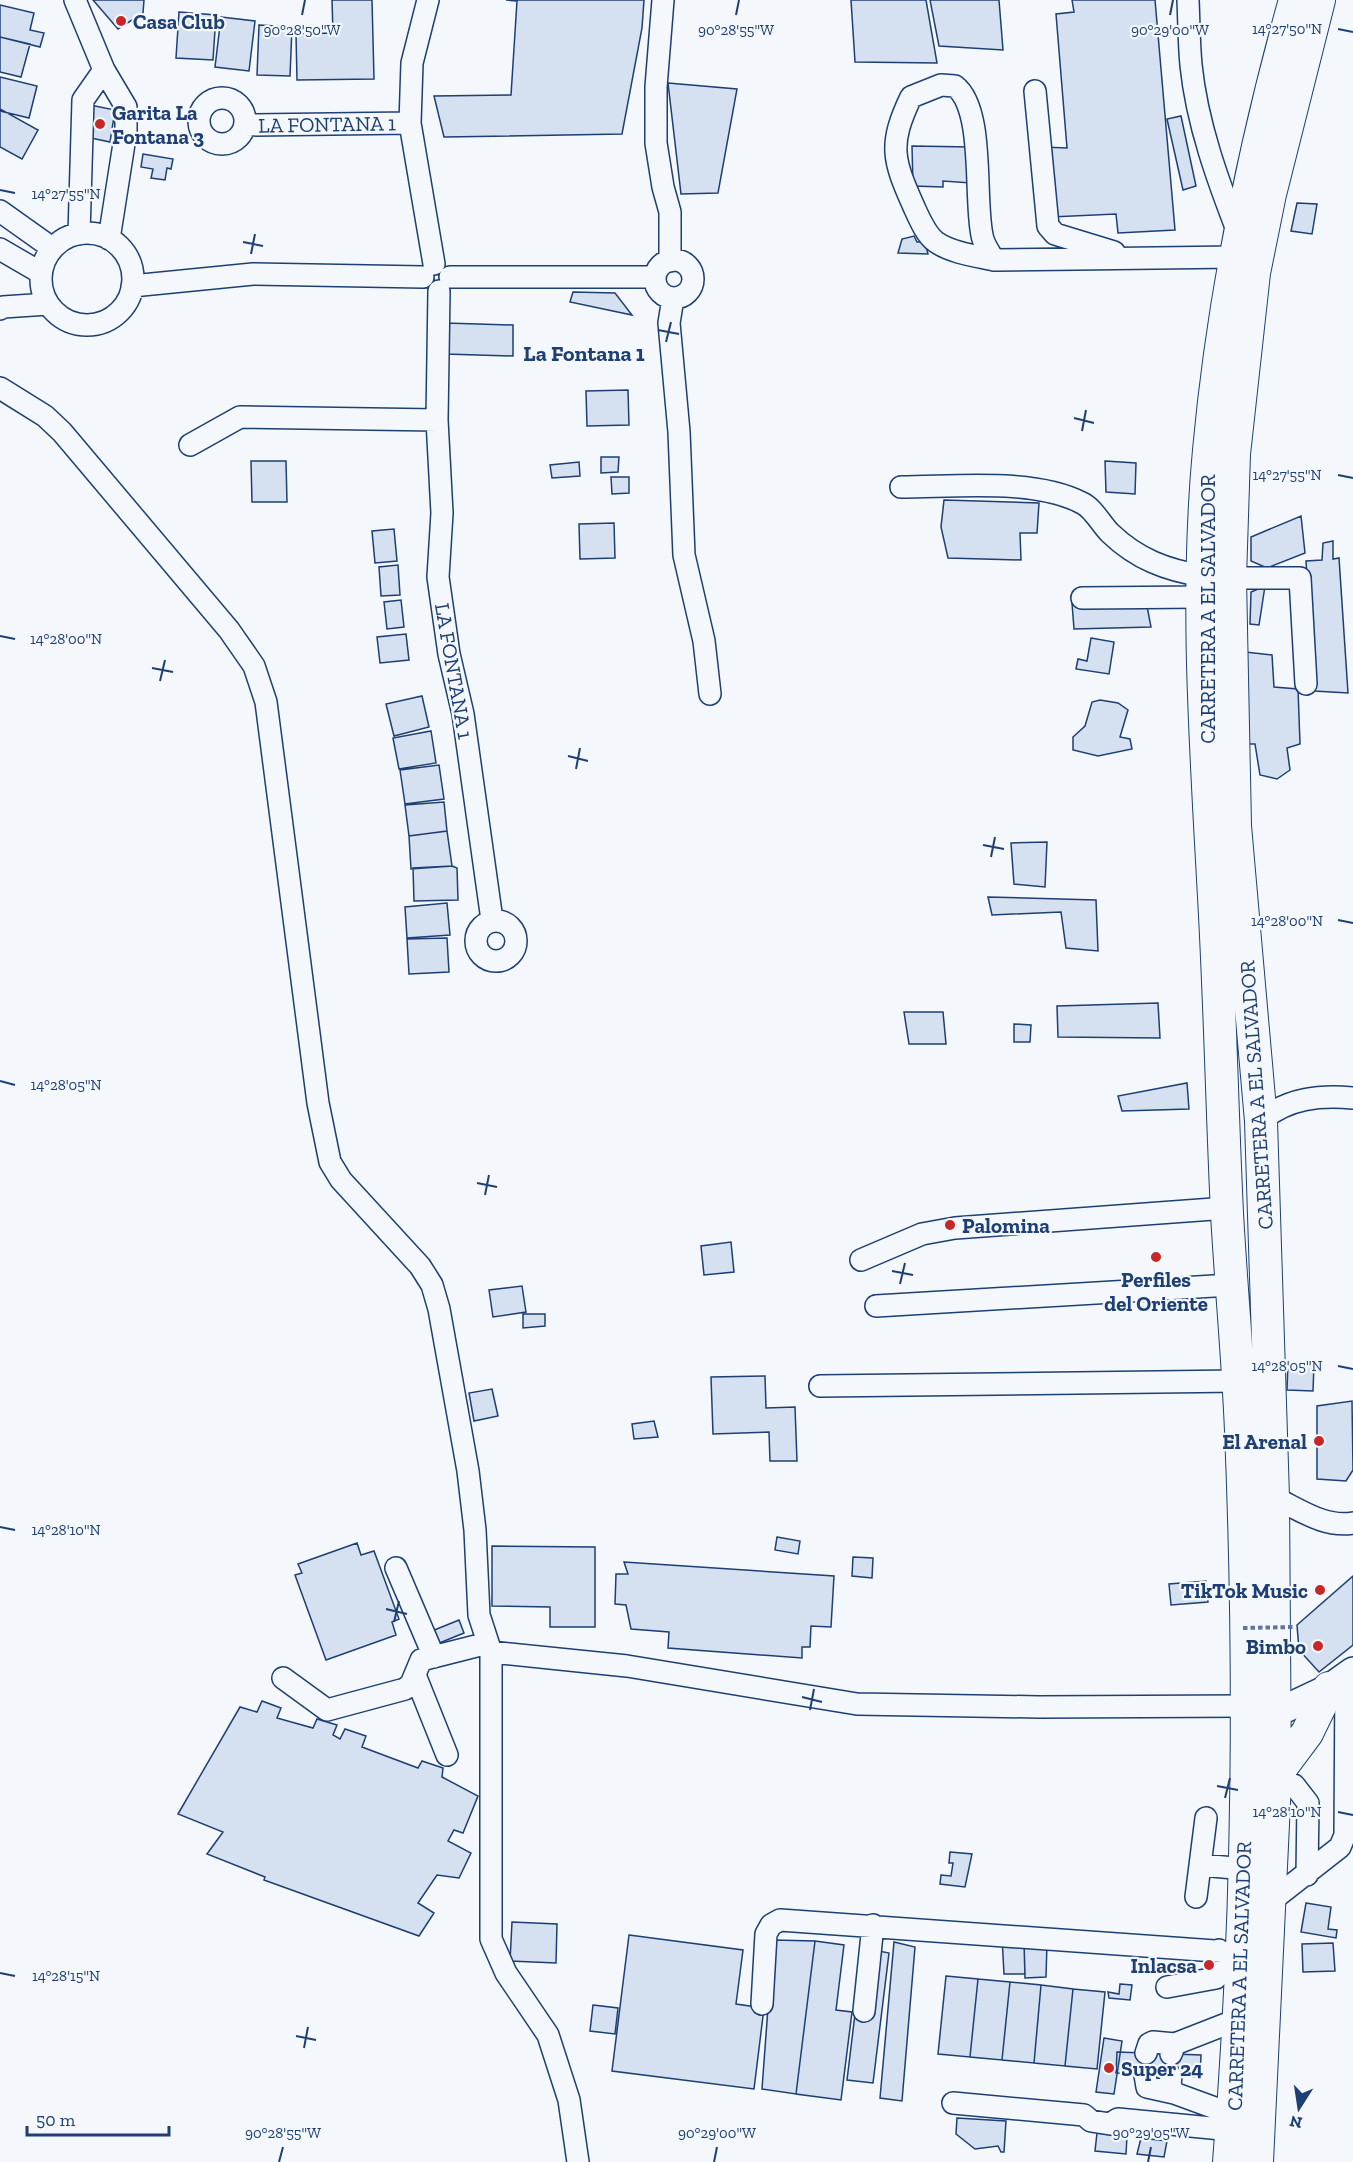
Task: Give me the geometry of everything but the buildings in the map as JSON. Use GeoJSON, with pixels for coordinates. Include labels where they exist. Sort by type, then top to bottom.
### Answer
{"type":"FeatureCollection","features":[{"type":"Feature","properties":{"kind":"highway","name":"CARRETERA A EL SALVADOR"},"geometry":{"type":"LineString","coordinates":[[1257,2162],[1275,1779],[1265,1703],[1247,1650],[1238,1381],[1227,1208],[1222,1040],[1204,721],[1212,584],[1210,442],[1220,347],[1259,141],[1295,0]]}},
{"type":"Feature","properties":{"kind":"highway","name":"CARRETERA A EL SALVADOR"},"geometry":{"type":"LineString","coordinates":[[1229,2162],[1239,2019],[1231,1951],[1245,1869],[1265,1703],[1273,1497],[1261,1121],[1212,584],[1234,454],[1254,273],[1270,194],[1319,0]]}},
{"type":"Feature","properties":{"kind":"highway"},"geometry":{"type":"LineString","coordinates":[[1225,1156],[1243,1152],[1247,1157],[1256,1259],[1266,1293]]}},
{"type":"Feature","properties":{"kind":"highway"},"geometry":{"type":"LineString","coordinates":[[1265,1703],[1299,1698],[1337,1682]]}},
{"type":"Feature","properties":{"kind":"highway"},"geometry":{"type":"LineString","coordinates":[[1275,1779],[1307,1733],[1337,1682]]}},
{"type":"Feature","properties":{"kind":"street"},"geometry":{"type":"LineString","coordinates":[[75,0],[104,69],[126,107],[126,131],[109,239]]}},
{"type":"Feature","properties":{"kind":"street","name":"LA FONTANA 1"},"geometry":{"type":"LineString","coordinates":[[428,0],[412,63],[410,123],[436,277],[437,420],[441,474],[438,577],[442,614],[463,714],[492,920]]}},
{"type":"Feature","properties":{"kind":"street"},"geometry":{"type":"LineString","coordinates":[[663,0],[656,87],[656,143],[670,212],[670,261]]}},
{"type":"Feature","properties":{"kind":"street"},"geometry":{"type":"LineString","coordinates":[[994,260],[982,237],[972,120],[966,98],[955,86],[941,85],[911,97],[900,120],[895,149],[897,169],[922,224],[935,242],[967,254],[994,260],[1135,258],[1238,248],[1201,118],[1191,67],[1188,0]]}},
{"type":"Feature","properties":{"kind":"street"},"geometry":{"type":"LineString","coordinates":[[79,234],[83,100],[104,69]]}},
{"type":"Feature","properties":{"kind":"street"},"geometry":{"type":"LineString","coordinates":[[1035,91],[1048,226],[1054,234],[1135,258]]}},
{"type":"Feature","properties":{"kind":"street","name":"LA FONTANA 1"},"geometry":{"type":"LineString","coordinates":[[245,125],[410,123]]}},
{"type":"Feature","properties":{"kind":"street"},"geometry":{"type":"LineString","coordinates":[[0,211],[52,248]]}},
{"type":"Feature","properties":{"kind":"street"},"geometry":{"type":"LineString","coordinates":[[79,234],[94,234],[109,239],[122,250],[132,280],[128,300],[120,311],[96,324],[69,322],[48,304],[40,283],[44,261],[52,248],[60,241],[79,234]]}},
{"type":"Feature","properties":{"kind":"street"},"geometry":{"type":"LineString","coordinates":[[0,249],[40,273]]}},
{"type":"Feature","properties":{"kind":"street"},"geometry":{"type":"LineString","coordinates":[[670,261],[682,262],[693,277],[685,294],[673,298],[662,294],[655,277],[660,266],[670,261]]}},
{"type":"Feature","properties":{"kind":"street"},"geometry":{"type":"LineString","coordinates":[[132,280],[253,274],[655,277]]}},
{"type":"Feature","properties":{"kind":"street"},"geometry":{"type":"LineString","coordinates":[[673,298],[669,323],[679,432],[684,555],[704,641],[710,694]]}},
{"type":"Feature","properties":{"kind":"street"},"geometry":{"type":"LineString","coordinates":[[0,309],[48,304]]}},
{"type":"Feature","properties":{"kind":"street"},"geometry":{"type":"LineString","coordinates":[[0,388],[45,416],[63,432],[229,630],[254,666],[266,702],[318,1103],[330,1162],[341,1180],[420,1266],[432,1285],[450,1360],[475,1530],[479,1615],[490,1647],[491,1939],[506,1973],[548,2035],[569,2100],[578,2162]]}},
{"type":"Feature","properties":{"kind":"street"},"geometry":{"type":"LineString","coordinates":[[190,445],[240,417],[437,420]]}},
{"type":"Feature","properties":{"kind":"street"},"geometry":{"type":"LineString","coordinates":[[901,487],[1042,488],[1084,503],[1110,533],[1144,560],[1212,584]]}},
{"type":"Feature","properties":{"kind":"street"},"geometry":{"type":"LineString","coordinates":[[1082,598],[1212,584],[1300,578],[1303,585],[1306,684]]}},
{"type":"Feature","properties":{"kind":"street"},"geometry":{"type":"LineString","coordinates":[[1261,1121],[1277,1108],[1316,1096],[1353,1098]]}},
{"type":"Feature","properties":{"kind":"street"},"geometry":{"type":"LineString","coordinates":[[861,1260],[922,1234],[955,1228],[1227,1208]]}},
{"type":"Feature","properties":{"kind":"street"},"geometry":{"type":"LineString","coordinates":[[876,1306],[1231,1285]]}},
{"type":"Feature","properties":{"kind":"street"},"geometry":{"type":"LineString","coordinates":[[820,1386],[1238,1381]]}},
{"type":"Feature","properties":{"kind":"street"},"geometry":{"type":"LineString","coordinates":[[1273,1497],[1314,1515],[1326,1523],[1353,1523]]}},
{"type":"Feature","properties":{"kind":"street"},"geometry":{"type":"LineString","coordinates":[[396,1568],[434,1657]]}},
{"type":"Feature","properties":{"kind":"street"},"geometry":{"type":"LineString","coordinates":[[283,1678],[327,1710],[405,1689],[415,1675],[421,1660],[490,1647],[627,1666],[857,1704],[1038,1707],[1265,1703]]}},
{"type":"Feature","properties":{"kind":"street"},"geometry":{"type":"LineString","coordinates":[[415,1675],[447,1755]]}},
{"type":"Feature","properties":{"kind":"street"},"geometry":{"type":"LineString","coordinates":[[1271,1901],[1340,1847],[1346,1835],[1337,1682]]}},
{"type":"Feature","properties":{"kind":"street"},"geometry":{"type":"LineString","coordinates":[[1275,1779],[1294,1785],[1308,1803],[1307,1875]]}},
{"type":"Feature","properties":{"kind":"street"},"geometry":{"type":"LineString","coordinates":[[1196,1897],[1206,1818]]}},
{"type":"Feature","properties":{"kind":"street"},"geometry":{"type":"LineString","coordinates":[[1201,1865],[1245,1869]]}},
{"type":"Feature","properties":{"kind":"street"},"geometry":{"type":"LineString","coordinates":[[762,2004],[766,1934],[771,1925],[780,1920],[1231,1951],[1216,1978],[1167,1987]]}},
{"type":"Feature","properties":{"kind":"street"},"geometry":{"type":"LineString","coordinates":[[864,2011],[873,1925]]}},
{"type":"Feature","properties":{"kind":"street"},"geometry":{"type":"LineString","coordinates":[[1146,2053],[1153,2042],[1173,2049],[1239,2019]]}},
{"type":"Feature","properties":{"kind":"street"},"geometry":{"type":"LineString","coordinates":[[1145,2075],[1147,2087],[1172,2084],[1233,2123]]}},
{"type":"Feature","properties":{"kind":"street"},"geometry":{"type":"LineString","coordinates":[[953,2103],[1084,2115],[1094,2111],[1112,2114],[1118,2119],[1233,2123]]}},
{"type":"Feature","properties":{"kind":"path"},"geometry":{"type":"LineString","coordinates":[[1243,1628],[1294,1626]]}},
{"type":"Feature","properties":{"kind":"place","name":"Casa Club"},"geometry":{"type":"Point","coordinates":[121,21]}},
{"type":"Feature","properties":{"kind":"place","name":"Garita La Fontana 3"},"geometry":{"type":"Point","coordinates":[100,124]}},
{"type":"Feature","properties":{"kind":"place","name":"Palomina"},"geometry":{"type":"Point","coordinates":[950,1225]}},
{"type":"Feature","properties":{"kind":"place","name":"Perfiles del Oriente"},"geometry":{"type":"Point","coordinates":[1156,1257]}},
{"type":"Feature","properties":{"kind":"place","name":"El Arenal"},"geometry":{"type":"Point","coordinates":[1319,1441]}},
{"type":"Feature","properties":{"kind":"place","name":"TikTok Music"},"geometry":{"type":"Point","coordinates":[1320,1590]}},
{"type":"Feature","properties":{"kind":"place","name":"Bimbo"},"geometry":{"type":"Point","coordinates":[1318,1646]}},
{"type":"Feature","properties":{"kind":"place","name":"Inlacsa"},"geometry":{"type":"Point","coordinates":[1209,1965]}},
{"type":"Feature","properties":{"kind":"place","name":"Super 24"},"geometry":{"type":"Point","coordinates":[1109,2068]}},
{"type":"Feature","properties":{"kind":"district","name":"La Fontana 1"},"geometry":{"type":"Point","coordinates":[584,353]}}]}
